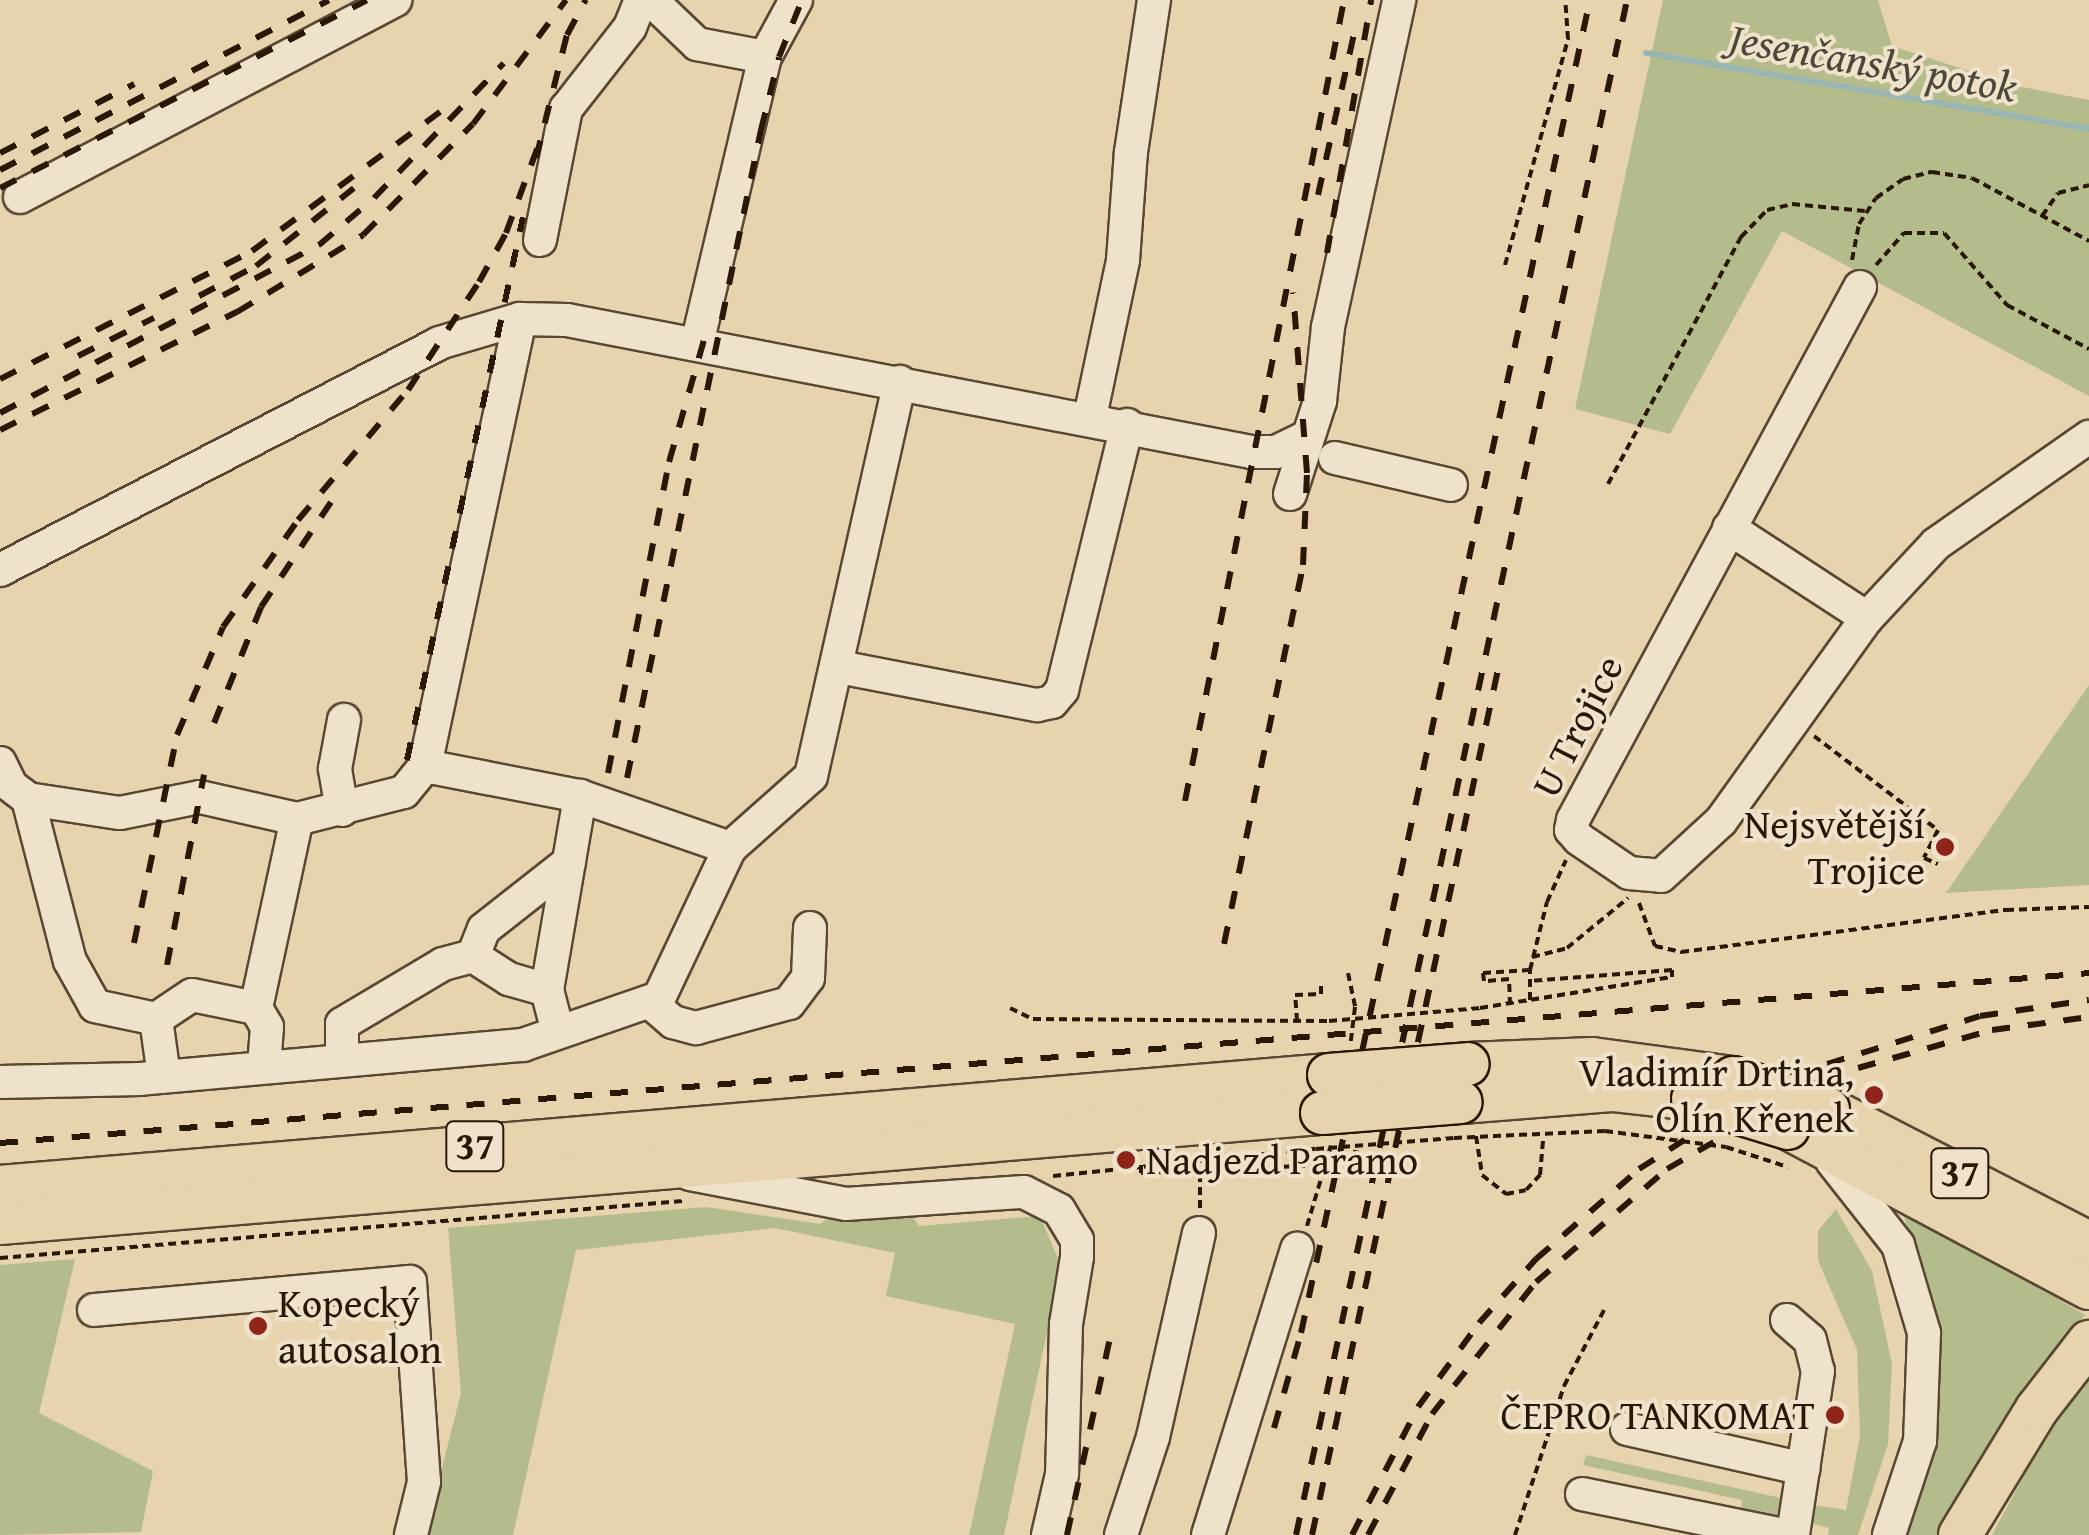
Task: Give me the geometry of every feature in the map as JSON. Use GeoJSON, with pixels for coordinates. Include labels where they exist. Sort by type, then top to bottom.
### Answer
{"type":"FeatureCollection","features":[{"type":"Feature","properties":{"kind":"main road","name":"37"},"geometry":{"type":"LineString","coordinates":[[1465,1110],[1592,1059],[1734,1078],[1828,1109],[2086,1271]]}},
{"type":"Feature","properties":{"kind":"main road","name":"37"},"geometry":{"type":"LineString","coordinates":[[2,1216],[61,1180],[1322,1112],[1465,1110],[1612,1090],[1693,1098],[1788,1128],[2086,1271]]}},
{"type":"Feature","properties":{"kind":"main road","name":"37"},"geometry":{"type":"LineString","coordinates":[[2,1216],[660,1168],[1322,1112]]}},
{"type":"Feature","properties":{"kind":"main road"},"geometry":{"type":"LineString","coordinates":[[1960,1535],[2005,1459],[2089,1342]]}},
{"type":"Feature","properties":{"kind":"main road"},"geometry":{"type":"LineString","coordinates":[[1974,1535],[2005,1459]]}},
{"type":"Feature","properties":{"kind":"street"},"geometry":{"type":"LineString","coordinates":[[20,197],[395,0]]}},
{"type":"Feature","properties":{"kind":"street"},"geometry":{"type":"LineString","coordinates":[[540,240],[566,109],[630,28],[640,0]]}},
{"type":"Feature","properties":{"kind":"street"},"geometry":{"type":"LineString","coordinates":[[651,0],[697,44],[770,49]]}},
{"type":"Feature","properties":{"kind":"street"},"geometry":{"type":"LineString","coordinates":[[697,344],[770,49],[771,0]]}},
{"type":"Feature","properties":{"kind":"street"},"geometry":{"type":"LineString","coordinates":[[770,49],[796,0]]}},
{"type":"Feature","properties":{"kind":"street"},"geometry":{"type":"LineString","coordinates":[[1090,417],[1123,260],[1130,152],[1154,0]]}},
{"type":"Feature","properties":{"kind":"street"},"geometry":{"type":"LineString","coordinates":[[1290,494],[1303,439],[1320,401],[1328,327],[1399,0]]}},
{"type":"Feature","properties":{"kind":"street","name":"U Trojice"},"geometry":{"type":"LineString","coordinates":[[1640,878],[1580,840],[1571,830],[1573,820],[1860,287]]}},
{"type":"Feature","properties":{"kind":"street"},"geometry":{"type":"LineString","coordinates":[[0,570],[439,343],[520,319],[567,320],[1263,453],[1303,439]]}},
{"type":"Feature","properties":{"kind":"street"},"geometry":{"type":"LineString","coordinates":[[0,763],[11,786],[28,799],[120,813],[200,797],[297,819],[404,792],[425,766],[520,319]]}},
{"type":"Feature","properties":{"kind":"street"},"geometry":{"type":"LineString","coordinates":[[0,1082],[164,1076],[523,1045],[651,1004],[675,974],[730,848],[811,776],[900,382]]}},
{"type":"Feature","properties":{"kind":"street"},"geometry":{"type":"LineString","coordinates":[[838,667],[1037,705],[1052,702],[1062,690],[1128,425]]}},
{"type":"Feature","properties":{"kind":"street"},"geometry":{"type":"LineString","coordinates":[[1640,878],[1672,869],[1708,834],[1867,618],[1936,544],[2089,437]]}},
{"type":"Feature","properties":{"kind":"street"},"geometry":{"type":"LineString","coordinates":[[1336,458],[1451,484]]}},
{"type":"Feature","properties":{"kind":"street"},"geometry":{"type":"LineString","coordinates":[[1729,528],[1867,618]]}},
{"type":"Feature","properties":{"kind":"street"},"geometry":{"type":"LineString","coordinates":[[342,810],[334,769],[344,720]]}},
{"type":"Feature","properties":{"kind":"street"},"geometry":{"type":"LineString","coordinates":[[425,766],[580,796],[730,848]]}},
{"type":"Feature","properties":{"kind":"street"},"geometry":{"type":"LineString","coordinates":[[558,1032],[547,990],[580,796]]}},
{"type":"Feature","properties":{"kind":"street"},"geometry":{"type":"LineString","coordinates":[[28,799],[70,961],[95,1006],[156,1019],[192,995],[256,1008]]}},
{"type":"Feature","properties":{"kind":"street"},"geometry":{"type":"LineString","coordinates":[[264,1067],[267,1027],[256,1008],[297,819]]}},
{"type":"Feature","properties":{"kind":"street"},"geometry":{"type":"LineString","coordinates":[[472,956],[484,929],[569,862]]}},
{"type":"Feature","properties":{"kind":"street"},"geometry":{"type":"LineString","coordinates":[[651,1004],[673,1022],[696,1028],[789,1003],[808,978],[810,928]]}},
{"type":"Feature","properties":{"kind":"street"},"geometry":{"type":"LineString","coordinates":[[342,1060],[342,1024],[442,964],[472,956],[509,979],[547,990]]}},
{"type":"Feature","properties":{"kind":"street"},"geometry":{"type":"LineString","coordinates":[[156,1019],[164,1076]]}},
{"type":"Feature","properties":{"kind":"street"},"geometry":{"type":"LineString","coordinates":[[1788,1128],[1834,1162],[1874,1206],[1898,1246],[1921,1313],[1922,1428],[1889,1535]]}},
{"type":"Feature","properties":{"kind":"street"},"geometry":{"type":"LineString","coordinates":[[660,1168],[826,1202],[1010,1191],[1036,1195],[1059,1210],[1076,1240],[1077,1257],[1066,1324],[1062,1474],[1048,1535]]}},
{"type":"Feature","properties":{"kind":"street"},"geometry":{"type":"LineString","coordinates":[[1121,1535],[1153,1436],[1199,1233]]}},
{"type":"Feature","properties":{"kind":"street"},"geometry":{"type":"LineString","coordinates":[[1208,1535],[1297,1249]]}},
{"type":"Feature","properties":{"kind":"street"},"geometry":{"type":"LineString","coordinates":[[94,1310],[410,1282],[424,1482],[411,1535]]}},
{"type":"Feature","properties":{"kind":"street"},"geometry":{"type":"LineString","coordinates":[[1786,1320],[1810,1340],[1818,1362],[1793,1535]]}},
{"type":"Feature","properties":{"kind":"street"},"geometry":{"type":"LineString","coordinates":[[1626,1429],[1804,1469]]}},
{"type":"Feature","properties":{"kind":"street"},"geometry":{"type":"LineString","coordinates":[[1582,1494],[1735,1532],[1784,1535]]}},
{"type":"Feature","properties":{"kind":"path"},"geometry":{"type":"LineString","coordinates":[[1505,265],[1568,39],[1565,0]]}},
{"type":"Feature","properties":{"kind":"path"},"geometry":{"type":"LineString","coordinates":[[1860,287],[1851,256],[1865,211],[1902,179],[1932,172],[1972,178],[2089,240]]}},
{"type":"Feature","properties":{"kind":"path"},"geometry":{"type":"LineString","coordinates":[[2042,216],[2058,193],[2089,185]]}},
{"type":"Feature","properties":{"kind":"path"},"geometry":{"type":"LineString","coordinates":[[1608,484],[1741,238],[1767,210],[1792,204],[1865,211]]}},
{"type":"Feature","properties":{"kind":"path"},"geometry":{"type":"LineString","coordinates":[[1860,287],[1904,233],[1944,233],[2007,305],[2089,349]]}},
{"type":"Feature","properties":{"kind":"path"},"geometry":{"type":"LineString","coordinates":[[1794,721],[1938,830],[1924,858],[1938,864]]}},
{"type":"Feature","properties":{"kind":"path"},"geometry":{"type":"LineString","coordinates":[[1530,1000],[1532,957],[1546,902],[1580,840]]}},
{"type":"Feature","properties":{"kind":"path"},"geometry":{"type":"LineString","coordinates":[[1532,957],[1567,948],[1624,905],[1640,878]]}},
{"type":"Feature","properties":{"kind":"path"},"geometry":{"type":"LineString","coordinates":[[1640,878],[1647,934],[1655,946],[1681,952],[2006,910],[2089,907]]}},
{"type":"Feature","properties":{"kind":"path"},"geometry":{"type":"LineString","coordinates":[[1510,1005],[1508,979],[1484,982],[1483,973],[1530,970]]}},
{"type":"Feature","properties":{"kind":"path"},"geometry":{"type":"LineString","coordinates":[[1010,1008],[1033,1018],[1297,1023],[1510,1005],[1672,977],[1672,970],[1529,981]]}},
{"type":"Feature","properties":{"kind":"path"},"geometry":{"type":"LineString","coordinates":[[1297,1023],[1295,995],[1321,994],[1322,981]]}},
{"type":"Feature","properties":{"kind":"path"},"geometry":{"type":"LineString","coordinates":[[1465,1110],[1488,1184],[1517,1194],[1540,1175],[1542,1140]]}},
{"type":"Feature","properties":{"kind":"path"},"geometry":{"type":"LineString","coordinates":[[1038,1177],[1141,1165],[1322,1112],[1465,1110],[1726,1147],[1804,1175]]}},
{"type":"Feature","properties":{"kind":"path"},"geometry":{"type":"LineString","coordinates":[[1141,1165],[1142,1173],[1200,1174],[1327,1165]]}},
{"type":"Feature","properties":{"kind":"path"},"geometry":{"type":"LineString","coordinates":[[2,1216],[700,1200]]}},
{"type":"Feature","properties":{"kind":"path"},"geometry":{"type":"LineString","coordinates":[[1515,1535],[1564,1386],[1604,1310]]}},
{"type":"Feature","properties":{"kind":"green space"},"geometry":{"type":"Polygon","coordinates":[[[1663,0],[1878,0],[1892,46],[2012,85],[2089,100],[2089,396],[1782,231],[1670,434],[1575,409],[1663,0]]]}},
{"type":"Feature","properties":{"kind":"green space"},"geometry":{"type":"Polygon","coordinates":[[[2089,685],[2089,885],[1946,893],[2089,685]]]}},
{"type":"Feature","properties":{"kind":"green space"},"geometry":{"type":"Polygon","coordinates":[[[706,1207],[820,1224],[834,1214],[907,1208],[919,1226],[1040,1216],[1061,1266],[1004,1535],[969,1535],[1015,1324],[886,1296],[895,1253],[775,1228],[576,1250],[513,1535],[425,1535],[461,1393],[448,1228],[706,1207]]]}},
{"type":"Feature","properties":{"kind":"green space"},"geometry":{"type":"Polygon","coordinates":[[[1836,1209],[1872,1271],[1892,1364],[1888,1444],[1858,1535],[1828,1535],[1829,1528],[1810,1523],[1814,1505],[1846,1510],[1860,1436],[1857,1350],[1818,1260],[1818,1231],[1836,1209]]]}},
{"type":"Feature","properties":{"kind":"green space"},"geometry":{"type":"Polygon","coordinates":[[[1908,1209],[2085,1315],[2054,1355],[1948,1535],[1899,1535],[1940,1386],[1936,1311],[1903,1214],[1908,1209]]]}},
{"type":"Feature","properties":{"kind":"green space"},"geometry":{"type":"Polygon","coordinates":[[[75,1259],[39,1413],[153,1471],[141,1532],[0,1535],[0,1265],[75,1259]]]}},
{"type":"Feature","properties":{"kind":"green space"},"geometry":{"type":"Polygon","coordinates":[[[2089,1372],[2089,1535],[1992,1535],[2035,1455],[2089,1372]]]}},
{"type":"Feature","properties":{"kind":"green space"},"geometry":{"type":"Polygon","coordinates":[[[1586,1455],[1786,1499],[1780,1526],[1740,1517],[1742,1500],[1583,1465],[1586,1455]]]}},
{"type":"Feature","properties":{"kind":"waterway","name":"Jesenčanský potok"},"geometry":{"type":"LineString","coordinates":[[1646,53],[2089,129]]}},
{"type":"Feature","properties":{"kind":"railway"},"geometry":{"type":"LineString","coordinates":[[0,170],[329,0]]}},
{"type":"Feature","properties":{"kind":"railway"},"geometry":{"type":"LineString","coordinates":[[0,188],[367,0]]}},
{"type":"Feature","properties":{"kind":"railway"},"geometry":{"type":"LineString","coordinates":[[0,430],[237,312],[363,235],[473,124],[566,0]]}},
{"type":"Feature","properties":{"kind":"railway"},"geometry":{"type":"LineString","coordinates":[[536,158],[567,35],[586,0]]}},
{"type":"Feature","properties":{"kind":"railway"},"geometry":{"type":"LineString","coordinates":[[627,778],[761,130],[779,57],[802,0]]}},
{"type":"Feature","properties":{"kind":"railway"},"geometry":{"type":"LineString","coordinates":[[1185,801],[1344,0]]}},
{"type":"Feature","properties":{"kind":"railway"},"geometry":{"type":"LineString","coordinates":[[1327,253],[1371,0]]}},
{"type":"Feature","properties":{"kind":"railway"},"geometry":{"type":"LineString","coordinates":[[1274,1428],[1301,1333],[1590,0]]}},
{"type":"Feature","properties":{"kind":"railway"},"geometry":{"type":"LineString","coordinates":[[1296,1535],[1627,0]]}},
{"type":"Feature","properties":{"kind":"railway"},"geometry":{"type":"LineString","coordinates":[[1318,195],[1355,29]]}},
{"type":"Feature","properties":{"kind":"railway"},"geometry":{"type":"LineString","coordinates":[[0,413],[319,245],[374,198],[504,63]]}},
{"type":"Feature","properties":{"kind":"railway"},"geometry":{"type":"LineString","coordinates":[[0,153],[134,84]]}},
{"type":"Feature","properties":{"kind":"railway"},"geometry":{"type":"LineString","coordinates":[[0,379],[252,251],[455,101]]}},
{"type":"Feature","properties":{"kind":"railway"},"geometry":{"type":"LineString","coordinates":[[134,943],[177,735],[223,627],[298,520],[408,390],[479,282],[506,233],[539,144]]}},
{"type":"Feature","properties":{"kind":"railway"},"geometry":{"type":"LineString","coordinates":[[199,296],[256,266],[354,188]]}},
{"type":"Feature","properties":{"kind":"railway"},"geometry":{"type":"LineString","coordinates":[[407,760],[523,217]]}},
{"type":"Feature","properties":{"kind":"railway"},"geometry":{"type":"LineString","coordinates":[[1224,944],[1303,565],[1307,473],[1293,293]]}},
{"type":"Feature","properties":{"kind":"railway"},"geometry":{"type":"LineString","coordinates":[[78,356],[154,318]]}},
{"type":"Feature","properties":{"kind":"railway"},"geometry":{"type":"LineString","coordinates":[[608,773],[669,462],[706,333]]}},
{"type":"Feature","properties":{"kind":"railway"},"geometry":{"type":"LineString","coordinates":[[214,723],[261,607],[337,493]]}},
{"type":"Feature","properties":{"kind":"railway"},"geometry":{"type":"LineString","coordinates":[[1312,1535],[1500,660]]}},
{"type":"Feature","properties":{"kind":"railway"},"geometry":{"type":"LineString","coordinates":[[167,965],[204,775]]}},
{"type":"Feature","properties":{"kind":"railway"},"geometry":{"type":"LineString","coordinates":[[0,1143],[2089,973]]}},
{"type":"Feature","properties":{"kind":"railway"},"geometry":{"type":"LineString","coordinates":[[1352,1535],[1418,1407],[1479,1323],[1536,1259],[1639,1169],[1736,1107],[1827,1064],[1980,1016],[2089,1000]]}},
{"type":"Feature","properties":{"kind":"railway"},"geometry":{"type":"LineString","coordinates":[[1858,1068],[1992,1030],[2089,1017]]}},
{"type":"Feature","properties":{"kind":"railway"},"geometry":{"type":"LineString","coordinates":[[1368,1535],[1432,1414],[1536,1282],[1667,1169],[1802,1091]]}},
{"type":"Feature","properties":{"kind":"railway"},"geometry":{"type":"LineString","coordinates":[[1353,1168],[1363,1115]]}},
{"type":"Feature","properties":{"kind":"railway"},"geometry":{"type":"LineString","coordinates":[[1067,1535],[1109,1342]]}},
{"type":"Feature","properties":{"kind":"place","name":"Nejsvětější Trojice"},"geometry":{"type":"Point","coordinates":[1945,847]}},
{"type":"Feature","properties":{"kind":"place","name":"Vladimír Drtina, Olín Křenek"},"geometry":{"type":"Point","coordinates":[1874,1095]}},
{"type":"Feature","properties":{"kind":"place","name":"Nadjezd Paramo"},"geometry":{"type":"Point","coordinates":[1126,1160]}},
{"type":"Feature","properties":{"kind":"place","name":"Kopecký autosalon"},"geometry":{"type":"Point","coordinates":[258,1326]}},
{"type":"Feature","properties":{"kind":"place","name":"ČEPRO TANKOMAT"},"geometry":{"type":"Point","coordinates":[1835,1415]}}]}
